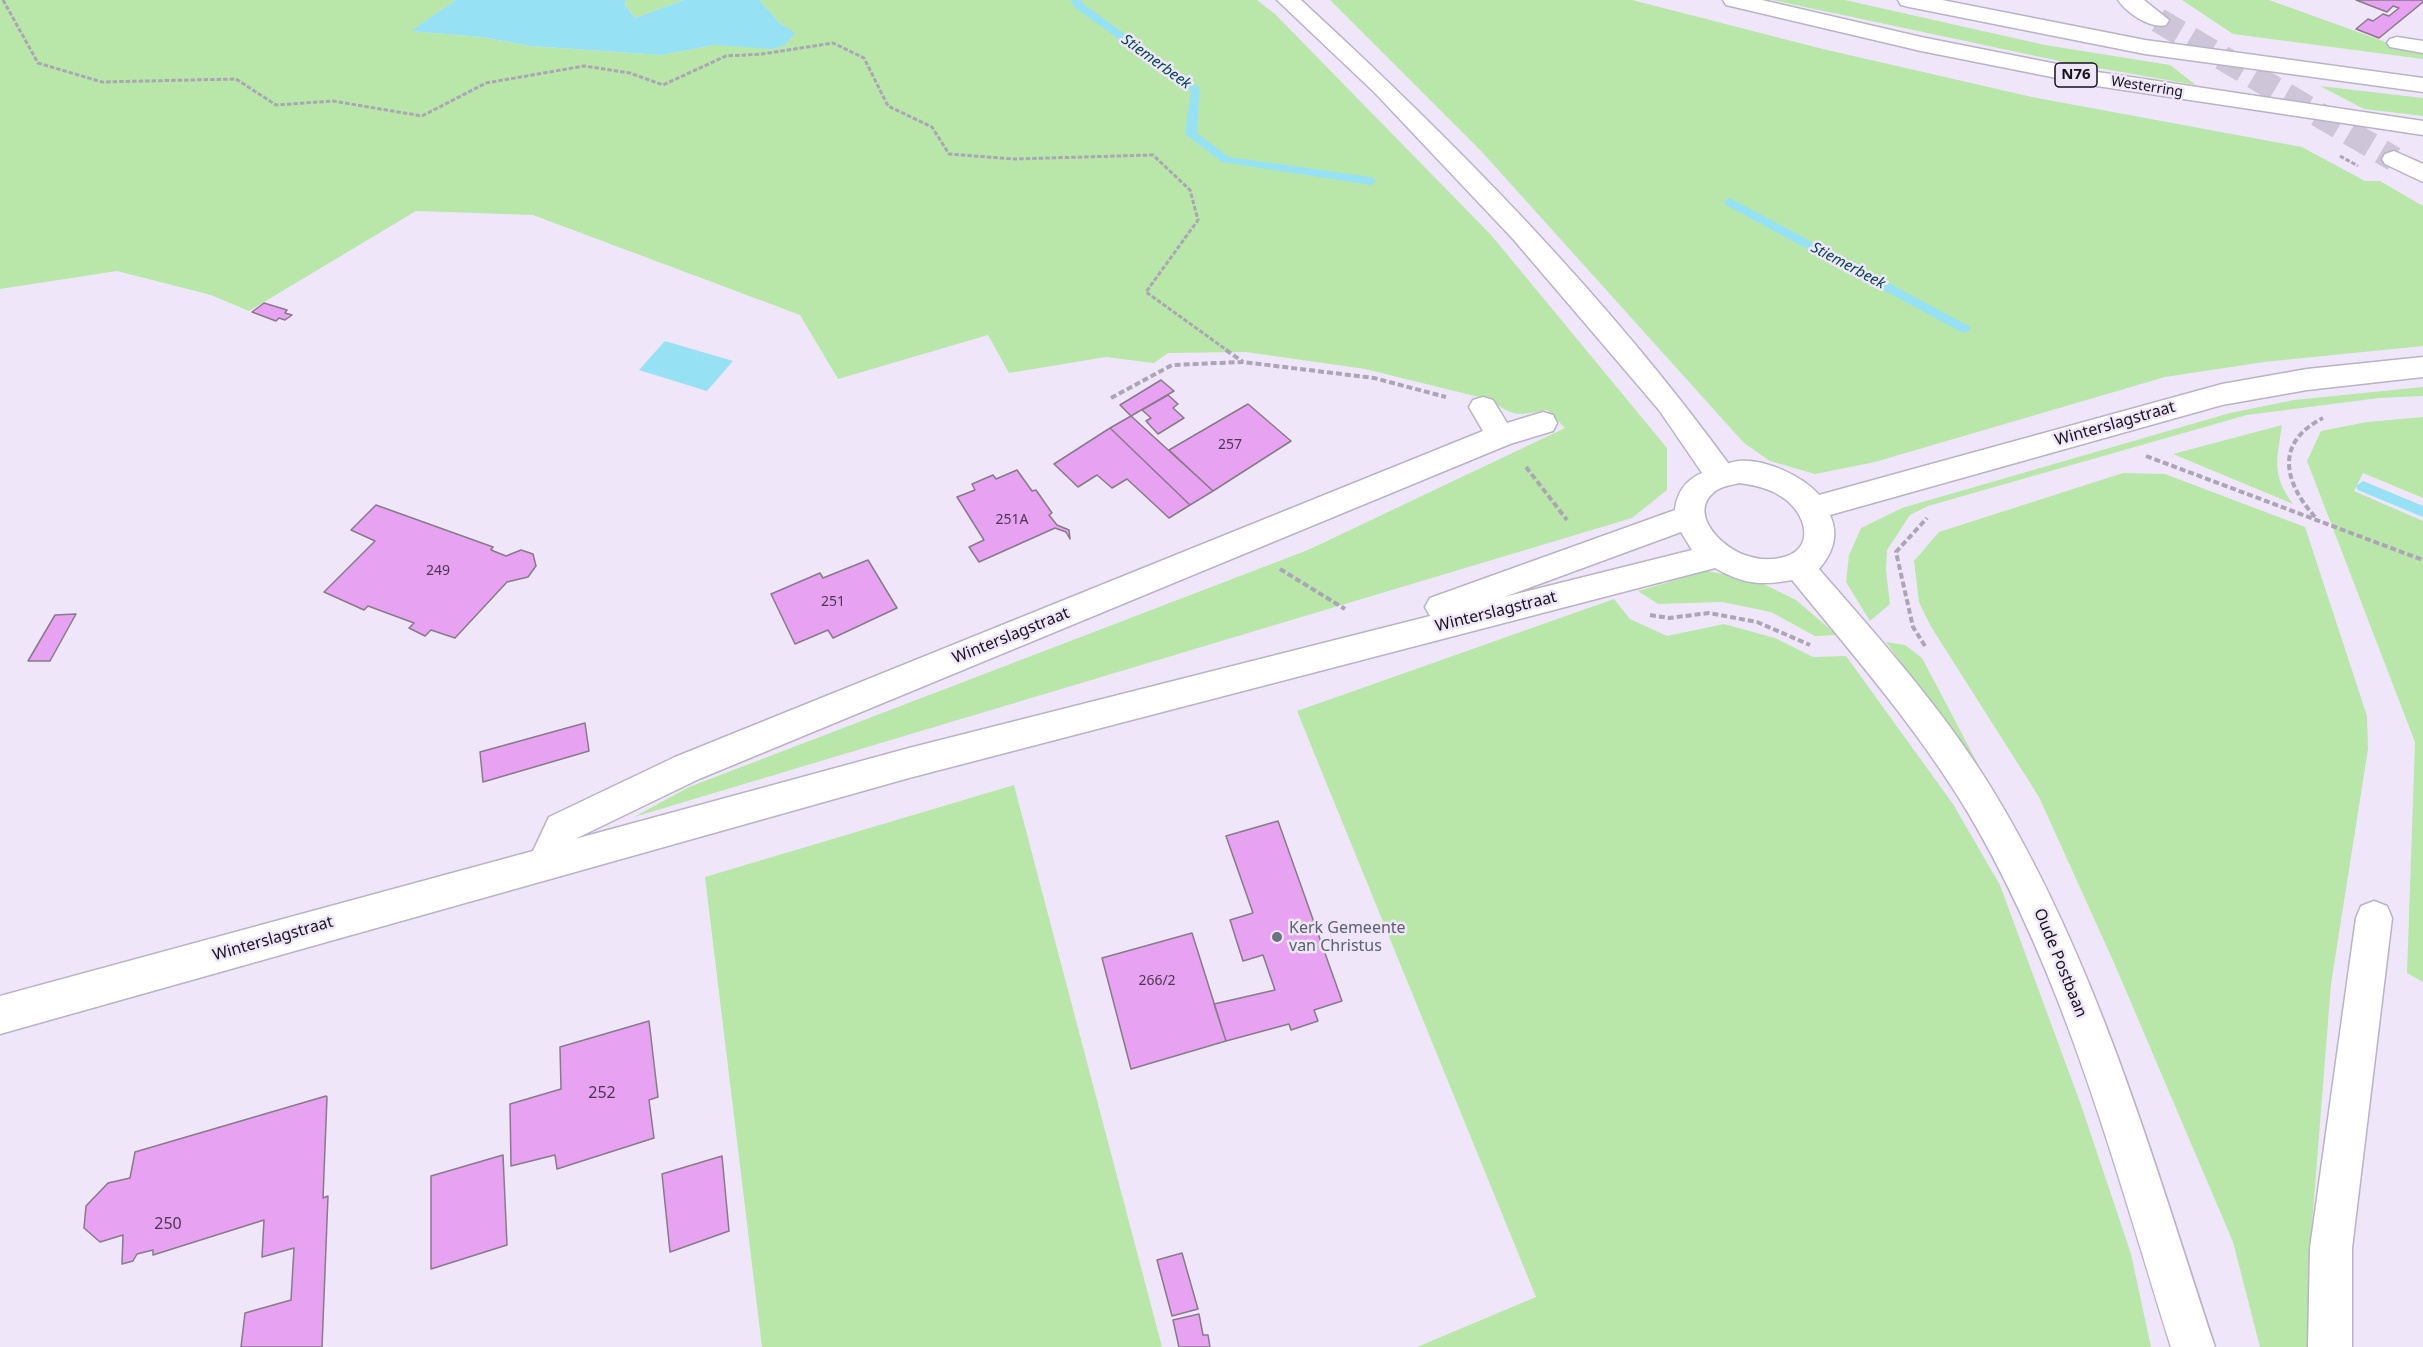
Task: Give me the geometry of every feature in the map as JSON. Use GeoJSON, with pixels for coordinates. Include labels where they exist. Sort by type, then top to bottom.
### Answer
{"type":"FeatureCollection","features":[{"type":"Feature","properties":{"kind":"main road"},"geometry":{"type":"LineString","coordinates":[[1288,0],[1383,87],[1522,233],[1669,403],[1720,475]]}},
{"type":"Feature","properties":{"kind":"main road","name":"Westerring"},"geometry":{"type":"LineString","coordinates":[[1734,0],[1921,44],[2097,79],[2423,128]]}},
{"type":"Feature","properties":{"kind":"main road"},"geometry":{"type":"LineString","coordinates":[[1909,0],[2145,46],[2423,86]]}},
{"type":"Feature","properties":{"kind":"main road"},"geometry":{"type":"LineString","coordinates":[[2129,0],[2158,20]]}},
{"type":"Feature","properties":{"kind":"main road"},"geometry":{"type":"LineString","coordinates":[[2394,159],[2423,174]]}},
{"type":"Feature","properties":{"kind":"main road","name":"Winterslagstraat"},"geometry":{"type":"LineString","coordinates":[[1812,508],[1892,488],[2194,401],[2314,378],[2423,367]]}},
{"type":"Feature","properties":{"kind":"main road"},"geometry":{"type":"LineString","coordinates":[[1483,407],[1500,436]]}},
{"type":"Feature","properties":{"kind":"main road","name":"Winterslagstraat"},"geometry":{"type":"LineString","coordinates":[[545,864],[562,828],[687,768],[1500,436],[1543,423]]}},
{"type":"Feature","properties":{"kind":"main road"},"geometry":{"type":"LineString","coordinates":[[1739,472],[1760,474],[1781,482],[1799,493],[1812,508],[1820,525],[1820,541],[1812,556],[1798,567],[1779,572],[1757,572],[1735,566],[1715,555],[1690,524],[1688,508],[1692,494],[1704,482],[1720,475],[1739,472]]}},
{"type":"Feature","properties":{"kind":"main road","name":"Winterslagstraat"},"geometry":{"type":"LineString","coordinates":[[1276,668],[1590,551],[1689,517]]}},
{"type":"Feature","properties":{"kind":"main road","name":"Winterslagstraat"},"geometry":{"type":"LineString","coordinates":[[0,1015],[909,762],[1715,555]]}},
{"type":"Feature","properties":{"kind":"main road","name":"Oude Postbaan"},"geometry":{"type":"LineString","coordinates":[[1798,567],[1907,695],[1979,800],[2048,926],[2104,1073],[2193,1347]]}},
{"type":"Feature","properties":{"kind":"main road"},"geometry":{"type":"LineString","coordinates":[[2330,1347],[2331,1248],[2374,918]]}},
{"type":"Feature","properties":{"kind":"lane"},"geometry":{"type":"LineString","coordinates":[[2397,42],[2423,47]]}},
{"type":"Feature","properties":{"kind":"path"},"geometry":{"type":"LineString","coordinates":[[3,0],[38,63],[102,82],[236,79],[276,105],[333,101],[422,116],[486,83],[584,66],[630,73],[663,85],[726,56],[762,54],[833,43],[864,58],[888,106],[932,127],[949,154],[1014,159],[1153,155],[1190,190],[1198,220],[1146,292],[1243,362]]}},
{"type":"Feature","properties":{"kind":"path"},"geometry":{"type":"LineString","coordinates":[[1111,398],[1172,365],[1243,362],[1374,378],[1483,407]]}},
{"type":"Feature","properties":{"kind":"path"},"geometry":{"type":"LineString","coordinates":[[2316,518],[2296,495],[2286,462],[2295,438],[2311,423],[2332,415]]}},
{"type":"Feature","properties":{"kind":"path"},"geometry":{"type":"LineString","coordinates":[[1500,436],[1531,472],[1590,551]]}},
{"type":"Feature","properties":{"kind":"path"},"geometry":{"type":"LineString","coordinates":[[2141,454],[2423,560]]}},
{"type":"Feature","properties":{"kind":"path"},"geometry":{"type":"LineString","coordinates":[[1913,627],[1896,552],[1925,519],[1936,516]]}},
{"type":"Feature","properties":{"kind":"path"},"geometry":{"type":"LineString","coordinates":[[1238,543],[1378,630]]}},
{"type":"Feature","properties":{"kind":"path"},"geometry":{"type":"LineString","coordinates":[[1612,583],[1645,614],[1669,618],[1709,613],[1757,622],[1806,645],[1815,645]]}},
{"type":"Feature","properties":{"kind":"green space"},"geometry":{"type":"Polygon","coordinates":[[[0,0],[456,0],[412,31],[482,37],[530,46],[662,55],[714,45],[785,45],[794,33],[780,23],[759,0],[1257,0],[1275,14],[1492,236],[1667,448],[1667,490],[1632,518],[634,817],[689,787],[1308,550],[1565,428],[1547,410],[1517,414],[1491,400],[1365,369],[1246,352],[1168,353],[1154,363],[1106,357],[1009,373],[988,335],[838,379],[800,315],[533,215],[416,211],[249,311],[211,295],[117,271],[0,289],[0,0]]]}},
{"type":"Feature","properties":{"kind":"green space"},"geometry":{"type":"Polygon","coordinates":[[[626,0],[684,0],[635,18],[625,5],[626,0]]]}},
{"type":"Feature","properties":{"kind":"green space"},"geometry":{"type":"Polygon","coordinates":[[[1330,0],[1632,0],[1823,49],[2032,97],[2302,147],[2365,181],[2380,181],[2423,206],[2423,346],[2264,362],[2165,377],[1875,462],[1815,474],[1770,461],[1744,443],[1482,152],[1330,0]]]}},
{"type":"Feature","properties":{"kind":"green space"},"geometry":{"type":"Polygon","coordinates":[[[1772,0],[1845,0],[2045,45],[2170,65],[2196,85],[2069,63],[1772,0]]]}},
{"type":"Feature","properties":{"kind":"green space"},"geometry":{"type":"Polygon","coordinates":[[[2182,0],[2269,0],[2397,48],[2423,53],[2423,59],[2233,34],[2182,0]]]}},
{"type":"Feature","properties":{"kind":"green space"},"geometry":{"type":"Polygon","coordinates":[[[2320,86],[2423,98],[2423,116],[2364,109],[2320,86]]]}},
{"type":"Feature","properties":{"kind":"green space"},"geometry":{"type":"Polygon","coordinates":[[[2423,387],[2423,396],[2379,398],[2247,415],[1928,506],[1910,515],[1887,550],[1886,570],[1890,604],[1870,621],[1846,582],[1849,555],[1861,528],[1902,508],[2230,413],[2294,400],[2423,387]]]}},
{"type":"Feature","properties":{"kind":"green space"},"geometry":{"type":"Polygon","coordinates":[[[2423,417],[2423,498],[2363,473],[2354,491],[2423,521],[2423,982],[2407,973],[2415,742],[2307,461],[2321,431],[2367,422],[2423,417]]]}},
{"type":"Feature","properties":{"kind":"green space"},"geometry":{"type":"Polygon","coordinates":[[[2282,425],[2277,466],[2281,484],[2293,504],[2173,454],[2282,425]]]}},
{"type":"Feature","properties":{"kind":"green space"},"geometry":{"type":"Polygon","coordinates":[[[2123,473],[2165,474],[2305,527],[2367,716],[2368,749],[2331,984],[2310,1250],[2309,1347],[2260,1347],[2233,1242],[2115,965],[2039,797],[1930,625],[1919,602],[1914,561],[1939,532],[2123,473]]]}},
{"type":"Feature","properties":{"kind":"green space"},"geometry":{"type":"Polygon","coordinates":[[[1707,571],[1755,580],[1796,600],[1837,635],[1815,636],[1771,612],[1722,602],[1658,604],[1638,591],[1707,571]]]}},
{"type":"Feature","properties":{"kind":"green space"},"geometry":{"type":"Polygon","coordinates":[[[1614,599],[1630,619],[1667,636],[1724,624],[1775,638],[1813,657],[1846,656],[1953,804],[2000,885],[2081,1105],[2131,1254],[2151,1347],[1417,1347],[1536,1297],[1297,711],[1614,599]]]}},
{"type":"Feature","properties":{"kind":"green space"},"geometry":{"type":"Polygon","coordinates":[[[1886,642],[1905,645],[1922,658],[2008,821],[1948,727],[1886,642]]]}},
{"type":"Feature","properties":{"kind":"green space"},"geometry":{"type":"Polygon","coordinates":[[[1014,785],[1162,1347],[762,1347],[705,877],[1014,785]]]}},
{"type":"Feature","properties":{"kind":"water"},"geometry":{"type":"Polygon","coordinates":[[[456,0],[626,0],[625,5],[635,18],[684,0],[759,0],[780,23],[795,33],[785,45],[772,49],[714,45],[662,55],[530,46],[482,37],[411,31],[456,0]]]}},
{"type":"Feature","properties":{"kind":"water"},"geometry":{"type":"Polygon","coordinates":[[[665,341],[733,361],[707,391],[639,370],[665,341]]]}},
{"type":"Feature","properties":{"kind":"building"},"geometry":{"type":"Polygon","coordinates":[[[2356,0],[2423,0],[2423,2],[2379,38],[2356,29],[2368,19],[2373,21],[2383,14],[2389,16],[2399,8],[2393,6],[2387,12],[2356,0]]]}},
{"type":"Feature","properties":{"kind":"building"},"geometry":{"type":"Polygon","coordinates":[[[264,303],[287,310],[285,313],[292,315],[285,320],[279,318],[276,321],[252,312],[264,303]]]}},
{"type":"Feature","properties":{"kind":"building"},"geometry":{"type":"Polygon","coordinates":[[[1161,380],[1174,391],[1131,416],[1120,405],[1161,380]]]}},
{"type":"Feature","properties":{"kind":"building"},"geometry":{"type":"Polygon","coordinates":[[[1168,395],[1178,404],[1173,408],[1184,418],[1158,434],[1146,421],[1151,418],[1142,410],[1168,395]]]}},
{"type":"Feature","properties":{"kind":"building"},"geometry":{"type":"Polygon","coordinates":[[[1248,404],[1291,441],[1213,491],[1169,450],[1248,404]]]}},
{"type":"Feature","properties":{"kind":"building"},"geometry":{"type":"Polygon","coordinates":[[[1131,416],[1213,491],[1190,505],[1110,428],[1131,416]]]}},
{"type":"Feature","properties":{"kind":"building"},"geometry":{"type":"Polygon","coordinates":[[[1110,428],[1190,505],[1169,518],[1127,479],[1112,488],[1097,475],[1078,487],[1054,464],[1110,428]]]}},
{"type":"Feature","properties":{"kind":"building"},"geometry":{"type":"Polygon","coordinates":[[[1017,470],[1032,491],[1036,490],[1052,513],[1049,515],[1057,525],[1069,530],[1070,539],[1066,532],[1055,528],[979,562],[969,547],[984,540],[957,497],[975,490],[972,484],[993,475],[996,479],[1017,470]]]}},
{"type":"Feature","properties":{"kind":"building"},"geometry":{"type":"Polygon","coordinates":[[[376,505],[493,547],[491,550],[506,556],[521,550],[533,554],[536,566],[528,577],[507,582],[455,638],[431,630],[425,636],[409,628],[414,623],[368,606],[364,610],[324,592],[375,541],[351,530],[376,505]]]}},
{"type":"Feature","properties":{"kind":"building"},"geometry":{"type":"Polygon","coordinates":[[[868,560],[897,608],[833,638],[828,630],[795,644],[771,594],[820,573],[823,578],[868,560]]]}},
{"type":"Feature","properties":{"kind":"building"},"geometry":{"type":"Polygon","coordinates":[[[76,614],[50,661],[28,661],[55,615],[76,614]]]}},
{"type":"Feature","properties":{"kind":"building"},"geometry":{"type":"Polygon","coordinates":[[[585,723],[589,751],[483,782],[480,752],[585,723]]]}},
{"type":"Feature","properties":{"kind":"building","name":"Kerk Gemeente van Christus"},"geometry":{"type":"Polygon","coordinates":[[[1278,821],[1342,1001],[1314,1010],[1318,1021],[1291,1030],[1289,1024],[1226,1041],[1214,1004],[1275,990],[1263,955],[1243,961],[1230,920],[1253,913],[1226,836],[1278,821]]]}},
{"type":"Feature","properties":{"kind":"building"},"geometry":{"type":"Polygon","coordinates":[[[1192,933],[1226,1041],[1131,1069],[1102,958],[1192,933]]]}},
{"type":"Feature","properties":{"kind":"building"},"geometry":{"type":"Polygon","coordinates":[[[649,1021],[658,1097],[649,1100],[654,1138],[557,1169],[555,1155],[511,1166],[510,1104],[561,1089],[560,1047],[649,1021]]]}},
{"type":"Feature","properties":{"kind":"building"},"geometry":{"type":"Polygon","coordinates":[[[326,1096],[323,1198],[328,1196],[322,1347],[241,1347],[245,1313],[291,1300],[294,1248],[262,1257],[264,1220],[153,1255],[153,1250],[137,1254],[133,1261],[122,1264],[123,1235],[100,1242],[84,1228],[86,1206],[108,1183],[130,1178],[135,1152],[326,1096]]]}},
{"type":"Feature","properties":{"kind":"building"},"geometry":{"type":"Polygon","coordinates":[[[503,1155],[507,1245],[431,1269],[431,1176],[503,1155]]]}},
{"type":"Feature","properties":{"kind":"building"},"geometry":{"type":"Polygon","coordinates":[[[722,1156],[729,1231],[670,1252],[662,1174],[722,1156]]]}},
{"type":"Feature","properties":{"kind":"building"},"geometry":{"type":"Polygon","coordinates":[[[1182,1253],[1198,1309],[1172,1316],[1157,1260],[1182,1253]]]}},
{"type":"Feature","properties":{"kind":"building"},"geometry":{"type":"Polygon","coordinates":[[[1199,1314],[1203,1335],[1208,1335],[1210,1347],[1179,1347],[1173,1320],[1199,1314]]]}},
{"type":"Feature","properties":{"kind":"waterway","name":"Stiemerbeek"},"geometry":{"type":"LineString","coordinates":[[1076,0],[1078,5],[1196,90],[1191,134],[1226,160],[1371,181]]}},
{"type":"Feature","properties":{"kind":"waterway","name":"Stiemerbeek"},"geometry":{"type":"LineString","coordinates":[[1730,202],[1965,329]]}},
{"type":"Feature","properties":{"kind":"waterway","name":"Stiemerbeek"},"geometry":{"type":"LineString","coordinates":[[2363,486],[2423,512]]}},
{"type":"Feature","properties":{"kind":"tunnel"},"geometry":{"type":"LineString","coordinates":[[2158,20],[2394,159]]}},
{"type":"Feature","properties":{"kind":"place","name":"Kerk Gemeente van Christus"},"geometry":{"type":"Point","coordinates":[1277,937]}}]}
